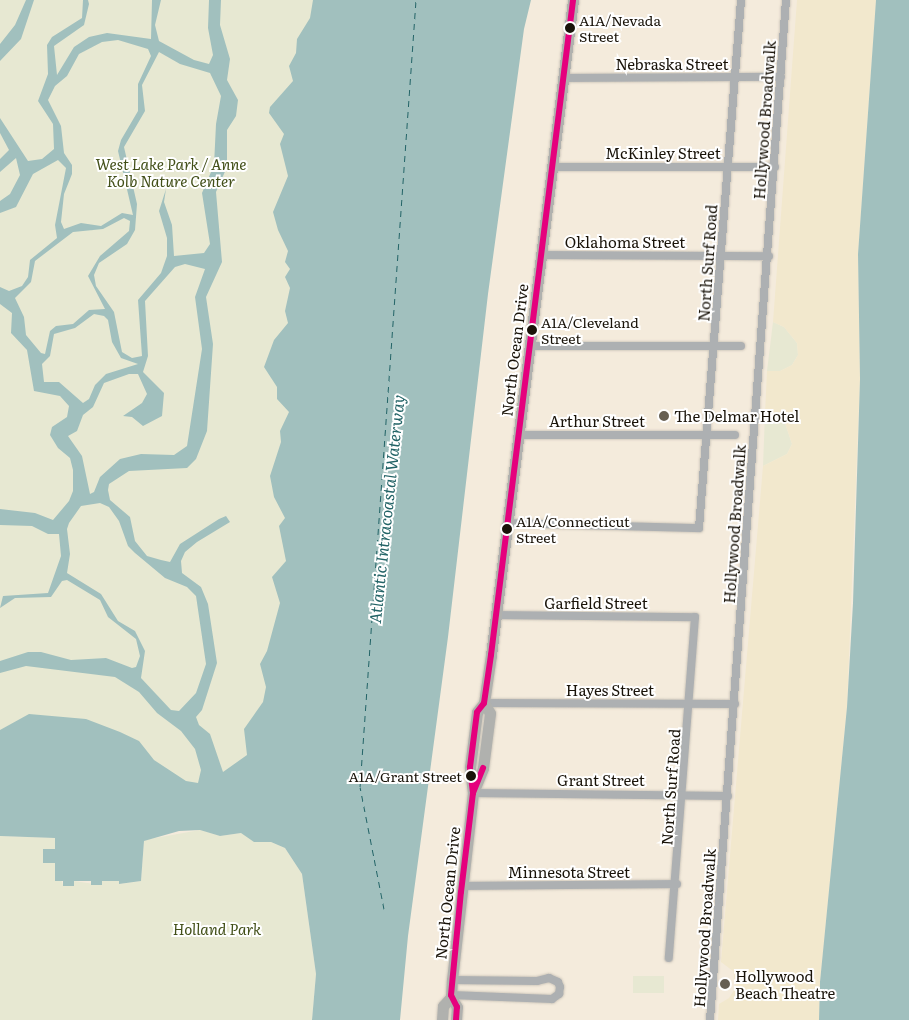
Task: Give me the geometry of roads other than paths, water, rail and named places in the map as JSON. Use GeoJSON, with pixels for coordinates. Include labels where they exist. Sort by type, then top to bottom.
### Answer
{"type":"FeatureCollection","features":[{"type":"Feature","properties":{"kind":"main road","name":"North Ocean Drive"},"geometry":{"type":"LineString","coordinates":[[456,1020],[457,1007],[451,996],[473,793],[470,767],[477,712],[484,703],[496,615],[573,0]]}},
{"type":"Feature","properties":{"kind":"main road","name":"North Ocean Drive"},"geometry":{"type":"LineString","coordinates":[[442,1020],[443,1006],[451,996]]}},
{"type":"Feature","properties":{"kind":"street","name":"North Surf Road"},"geometry":{"type":"LineString","coordinates":[[508,523],[699,528],[716,346],[741,0]]}},
{"type":"Feature","properties":{"kind":"street","name":"Hollywood Broadwalk"},"geometry":{"type":"LineString","coordinates":[[710,1020],[769,256],[786,0]]}},
{"type":"Feature","properties":{"kind":"street","name":"Nebraska Street"},"geometry":{"type":"LineString","coordinates":[[563,78],[781,77]]}},
{"type":"Feature","properties":{"kind":"street","name":"McKinley Street"},"geometry":{"type":"LineString","coordinates":[[552,167],[775,167]]}},
{"type":"Feature","properties":{"kind":"street","name":"Oklahoma Street"},"geometry":{"type":"LineString","coordinates":[[540,255],[769,256]]}},
{"type":"Feature","properties":{"kind":"street"},"geometry":{"type":"LineString","coordinates":[[529,346],[741,346]]}},
{"type":"Feature","properties":{"kind":"street","name":"Arthur Street"},"geometry":{"type":"LineString","coordinates":[[518,435],[735,435]]}},
{"type":"Feature","properties":{"kind":"street","name":"Garfield Street"},"geometry":{"type":"LineString","coordinates":[[496,615],[695,617]]}},
{"type":"Feature","properties":{"kind":"street","name":"North Surf Road"},"geometry":{"type":"LineString","coordinates":[[669,958],[677,884],[695,617]]}},
{"type":"Feature","properties":{"kind":"street","name":"Hayes Street"},"geometry":{"type":"LineString","coordinates":[[484,703],[735,704]]}},
{"type":"Feature","properties":{"kind":"street","name":"Grant Street"},"geometry":{"type":"LineString","coordinates":[[473,793],[728,796]]}},
{"type":"Feature","properties":{"kind":"street","name":"Minnesota Street"},"geometry":{"type":"LineString","coordinates":[[462,886],[677,884]]}},
{"type":"Feature","properties":{"kind":"street"},"geometry":{"type":"LineString","coordinates":[[451,996],[554,998],[560,987],[552,979],[537,981],[452,980]]}},
{"type":"Feature","properties":{"kind":"street"},"geometry":{"type":"LineString","coordinates":[[537,981],[538,997]]}},
{"type":"Feature","properties":{"kind":"water"},"geometry":{"type":"Polygon","coordinates":[[[26,0],[34,0],[21,39],[0,61],[0,44],[15,25],[26,0]]]}},
{"type":"Feature","properties":{"kind":"water","name":"Atlantic Intracoastal Waterway"},"geometry":{"type":"Polygon","coordinates":[[[83,0],[88,0],[89,4],[84,25],[54,46],[57,75],[74,47],[89,37],[107,33],[151,39],[152,0],[161,0],[155,25],[159,41],[194,60],[209,64],[213,55],[208,28],[209,0],[221,0],[220,25],[230,59],[227,80],[238,100],[236,116],[227,130],[227,167],[216,192],[222,262],[206,297],[213,344],[207,431],[196,459],[187,468],[129,471],[109,484],[108,490],[110,500],[130,517],[135,541],[147,556],[161,560],[170,562],[180,544],[219,519],[226,516],[230,522],[197,542],[185,552],[181,561],[182,573],[201,587],[208,604],[217,663],[202,710],[196,717],[199,725],[210,734],[223,772],[247,755],[244,729],[263,702],[266,687],[260,664],[267,651],[280,603],[272,577],[286,561],[279,526],[285,518],[274,497],[270,476],[281,442],[280,431],[289,412],[277,399],[277,387],[264,367],[274,340],[288,323],[285,311],[290,288],[285,277],[290,269],[285,262],[288,251],[278,230],[273,212],[288,176],[280,144],[284,134],[269,113],[270,107],[293,81],[289,66],[296,53],[297,39],[310,18],[313,0],[531,0],[524,29],[488,294],[448,637],[408,936],[400,1020],[312,1020],[316,974],[302,874],[285,848],[271,842],[254,842],[241,833],[220,836],[200,830],[179,831],[144,841],[141,881],[119,884],[119,881],[102,881],[102,885],[91,885],[91,881],[74,881],[74,886],[63,886],[63,881],[55,881],[55,863],[43,863],[43,849],[55,849],[55,838],[0,836],[0,730],[29,714],[86,719],[120,732],[139,741],[154,760],[186,781],[198,783],[201,770],[195,749],[181,731],[157,713],[139,692],[115,677],[26,666],[0,673],[0,661],[28,652],[41,652],[71,660],[106,658],[132,668],[136,667],[140,656],[136,639],[108,617],[100,600],[67,580],[62,581],[51,597],[15,598],[0,608],[3,596],[48,593],[61,556],[59,534],[48,534],[32,526],[0,525],[0,509],[35,513],[53,520],[69,501],[73,491],[73,470],[70,458],[58,448],[50,435],[52,427],[67,417],[69,406],[60,396],[34,391],[27,350],[11,333],[12,313],[0,304],[0,287],[9,291],[22,286],[28,277],[30,260],[57,238],[55,225],[66,168],[58,160],[33,174],[16,207],[0,213],[0,201],[10,194],[20,175],[16,158],[0,172],[0,159],[9,150],[0,133],[0,118],[28,161],[42,159],[54,149],[53,124],[38,101],[48,74],[47,45],[52,37],[82,18],[83,0]],[[118,40],[102,42],[79,54],[67,76],[55,86],[48,100],[61,126],[64,153],[72,165],[72,174],[64,194],[61,222],[64,229],[81,223],[101,226],[122,213],[133,215],[118,151],[121,140],[138,111],[138,84],[151,56],[148,49],[118,40]],[[159,52],[142,85],[145,111],[124,147],[137,204],[135,230],[127,244],[99,263],[94,275],[96,286],[114,312],[122,352],[132,358],[142,356],[138,300],[161,273],[167,256],[167,238],[159,211],[166,189],[164,202],[172,225],[174,256],[204,253],[210,244],[202,193],[214,165],[216,124],[221,96],[210,73],[180,64],[159,52]],[[124,218],[103,229],[73,232],[35,261],[31,282],[15,298],[24,317],[26,335],[41,353],[45,354],[50,331],[56,326],[73,324],[89,310],[105,309],[88,276],[100,256],[129,231],[130,221],[124,218]],[[185,264],[175,267],[145,301],[148,356],[143,372],[164,393],[162,416],[143,426],[132,417],[123,416],[142,403],[147,394],[138,374],[129,374],[104,383],[93,407],[83,415],[77,431],[68,436],[82,456],[90,494],[94,492],[100,477],[120,459],[141,454],[174,455],[187,446],[202,349],[195,297],[205,269],[185,264]],[[94,314],[75,328],[54,334],[50,356],[42,364],[44,382],[59,382],[83,403],[89,399],[95,385],[106,374],[138,364],[121,358],[112,342],[108,320],[104,316],[94,314]],[[100,503],[81,506],[67,529],[70,554],[67,573],[101,594],[118,621],[135,631],[145,651],[141,678],[171,710],[179,711],[196,693],[206,664],[196,596],[187,587],[165,578],[128,546],[119,521],[109,507],[100,503]]]}},
{"type":"Feature","properties":{"kind":"water"},"geometry":{"type":"Polygon","coordinates":[[[876,0],[909,0],[909,1020],[819,1020],[820,982],[847,707],[853,603],[860,379],[858,254],[876,0]]]}},
{"type":"Feature","properties":{"kind":"place","name":"A1A/Nevada Street"},"geometry":{"type":"Point","coordinates":[570,28]}},
{"type":"Feature","properties":{"kind":"place","name":"A1A/Cleveland Street"},"geometry":{"type":"Point","coordinates":[532,330]}},
{"type":"Feature","properties":{"kind":"place","name":"The Delmar Hotel"},"geometry":{"type":"Point","coordinates":[664,416]}},
{"type":"Feature","properties":{"kind":"place","name":"A1A/Connecticut Street"},"geometry":{"type":"Point","coordinates":[507,529]}},
{"type":"Feature","properties":{"kind":"place","name":"A1A/Grant Street"},"geometry":{"type":"Point","coordinates":[471,776]}},
{"type":"Feature","properties":{"kind":"place","name":"Hollywood Beach Theatre"},"geometry":{"type":"Point","coordinates":[725,984]}},
{"type":"Feature","properties":{"kind":"park label","name":"West Lake Park / Anne Kolb Nature Center"},"geometry":{"type":"Point","coordinates":[171,172]}},
{"type":"Feature","properties":{"kind":"park label","name":"Holland Park"},"geometry":{"type":"Point","coordinates":[217,929]}}]}
